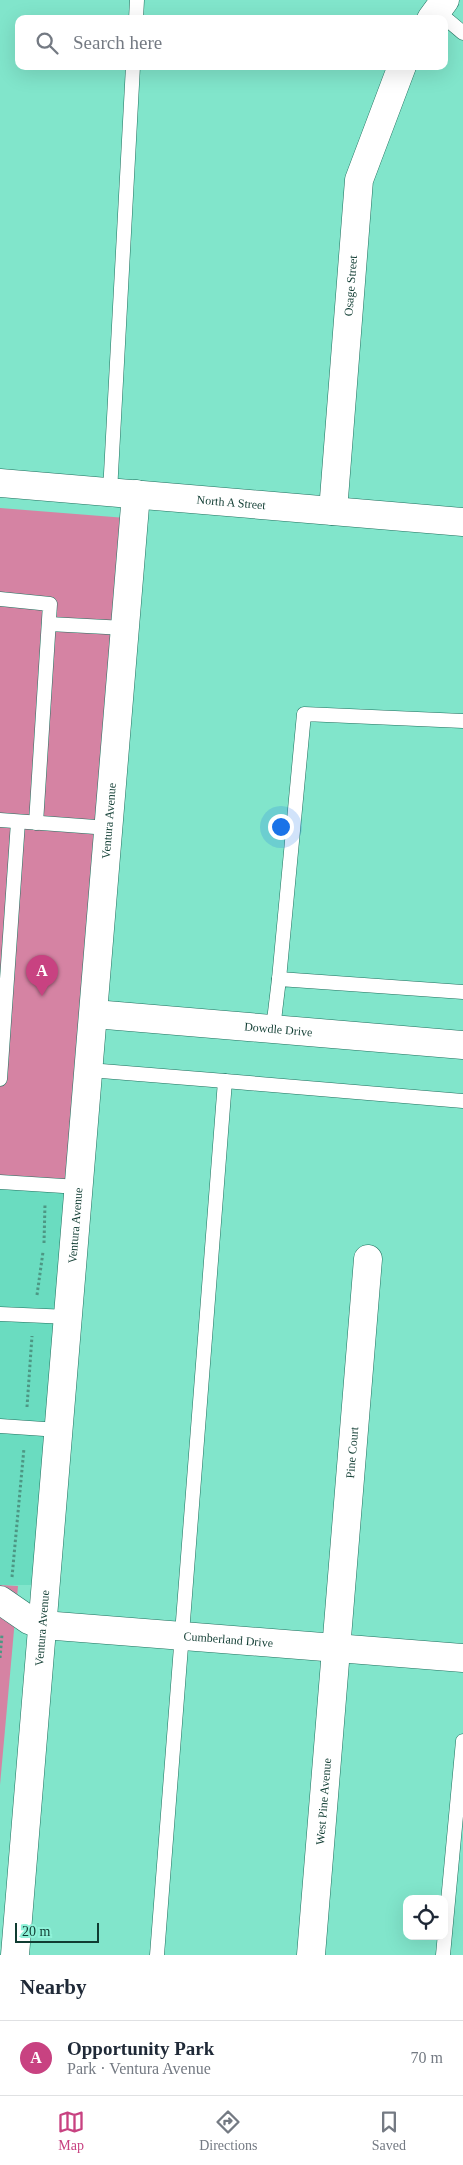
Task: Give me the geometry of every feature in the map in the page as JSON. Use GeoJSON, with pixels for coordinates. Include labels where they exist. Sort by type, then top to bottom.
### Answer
{"type":"FeatureCollection","features":[{"type":"Feature","properties":{"kind":"street","name":"Osage Street"},"geometry":{"type":"LineString","coordinates":[[333,511],[359,180],[400,70]]}},
{"type":"Feature","properties":{"kind":"street","name":"North A Street"},"geometry":{"type":"LineString","coordinates":[[0,483],[463,522]]}},
{"type":"Feature","properties":{"kind":"street","name":"Ventura Avenue"},"geometry":{"type":"LineString","coordinates":[[15,1955],[136,494]]}},
{"type":"Feature","properties":{"kind":"street","name":"Dowdle Drive"},"geometry":{"type":"LineString","coordinates":[[94,1014],[463,1045]]}},
{"type":"Feature","properties":{"kind":"street","name":"Pine Court"},"geometry":{"type":"LineString","coordinates":[[336,1648],[368,1258]]}},
{"type":"Feature","properties":{"kind":"street","name":"Cumberland Drive"},"geometry":{"type":"LineString","coordinates":[[5,1603],[29,1620],[43,1625],[463,1658]]}},
{"type":"Feature","properties":{"kind":"street","name":"West Pine Avenue"},"geometry":{"type":"LineString","coordinates":[[311,1955],[336,1648]]}},
{"type":"Feature","properties":{"kind":"lane"},"geometry":{"type":"LineString","coordinates":[[136,15],[137,0]]}},
{"type":"Feature","properties":{"kind":"lane"},"geometry":{"type":"LineString","coordinates":[[448,20],[463,33]]}},
{"type":"Feature","properties":{"kind":"lane"},"geometry":{"type":"LineString","coordinates":[[110,492],[133,70]]}},
{"type":"Feature","properties":{"kind":"lane"},"geometry":{"type":"LineString","coordinates":[[0,599],[50,604],[36,823]]}},
{"type":"Feature","properties":{"kind":"lane"},"geometry":{"type":"LineString","coordinates":[[48,624],[125,628]]}},
{"type":"Feature","properties":{"kind":"lane"},"geometry":{"type":"LineString","coordinates":[[274,1029],[304,714],[463,721]]}},
{"type":"Feature","properties":{"kind":"lane"},"geometry":{"type":"LineString","coordinates":[[0,820],[109,828]]}},
{"type":"Feature","properties":{"kind":"lane"},"geometry":{"type":"LineString","coordinates":[[0,1079],[18,822]]}},
{"type":"Feature","properties":{"kind":"lane"},"geometry":{"type":"LineString","coordinates":[[279,978],[463,992]]}},
{"type":"Feature","properties":{"kind":"lane"},"geometry":{"type":"LineString","coordinates":[[89,1070],[463,1100]]}},
{"type":"Feature","properties":{"kind":"lane"},"geometry":{"type":"LineString","coordinates":[[157,1955],[224,1081]]}},
{"type":"Feature","properties":{"kind":"lane"},"geometry":{"type":"LineString","coordinates":[[0,1182],[79,1187]]}},
{"type":"Feature","properties":{"kind":"lane"},"geometry":{"type":"LineString","coordinates":[[0,1314],[68,1317]]}},
{"type":"Feature","properties":{"kind":"lane"},"geometry":{"type":"LineString","coordinates":[[0,1426],[59,1430]]}},
{"type":"Feature","properties":{"kind":"lane"},"geometry":{"type":"LineString","coordinates":[[444,1955],[463,1741]]}},
{"type":"Feature","properties":{"kind":"path"},"geometry":{"type":"LineString","coordinates":[[5,1603],[26,1428],[34,1315],[44,1246],[45,1186]]}},
{"type":"Feature","properties":{"kind":"shaded area"},"geometry":{"type":"Polygon","coordinates":[[[0,508],[126,518],[68,1189],[0,1184],[0,508]]]}},
{"type":"Feature","properties":{"kind":"shaded area"},"geometry":{"type":"Polygon","coordinates":[[[0,1184],[68,1189],[35,1585],[0,1585],[0,1184]]]}},
{"type":"Feature","properties":{"kind":"shaded area"},"geometry":{"type":"Polygon","coordinates":[[[0,1585],[18,1586],[0,1785],[0,1585]]]}},
{"type":"Feature","properties":{"kind":"place","name":"Opportunity Park"},"geometry":{"type":"Point","coordinates":[42,996]}}]}
